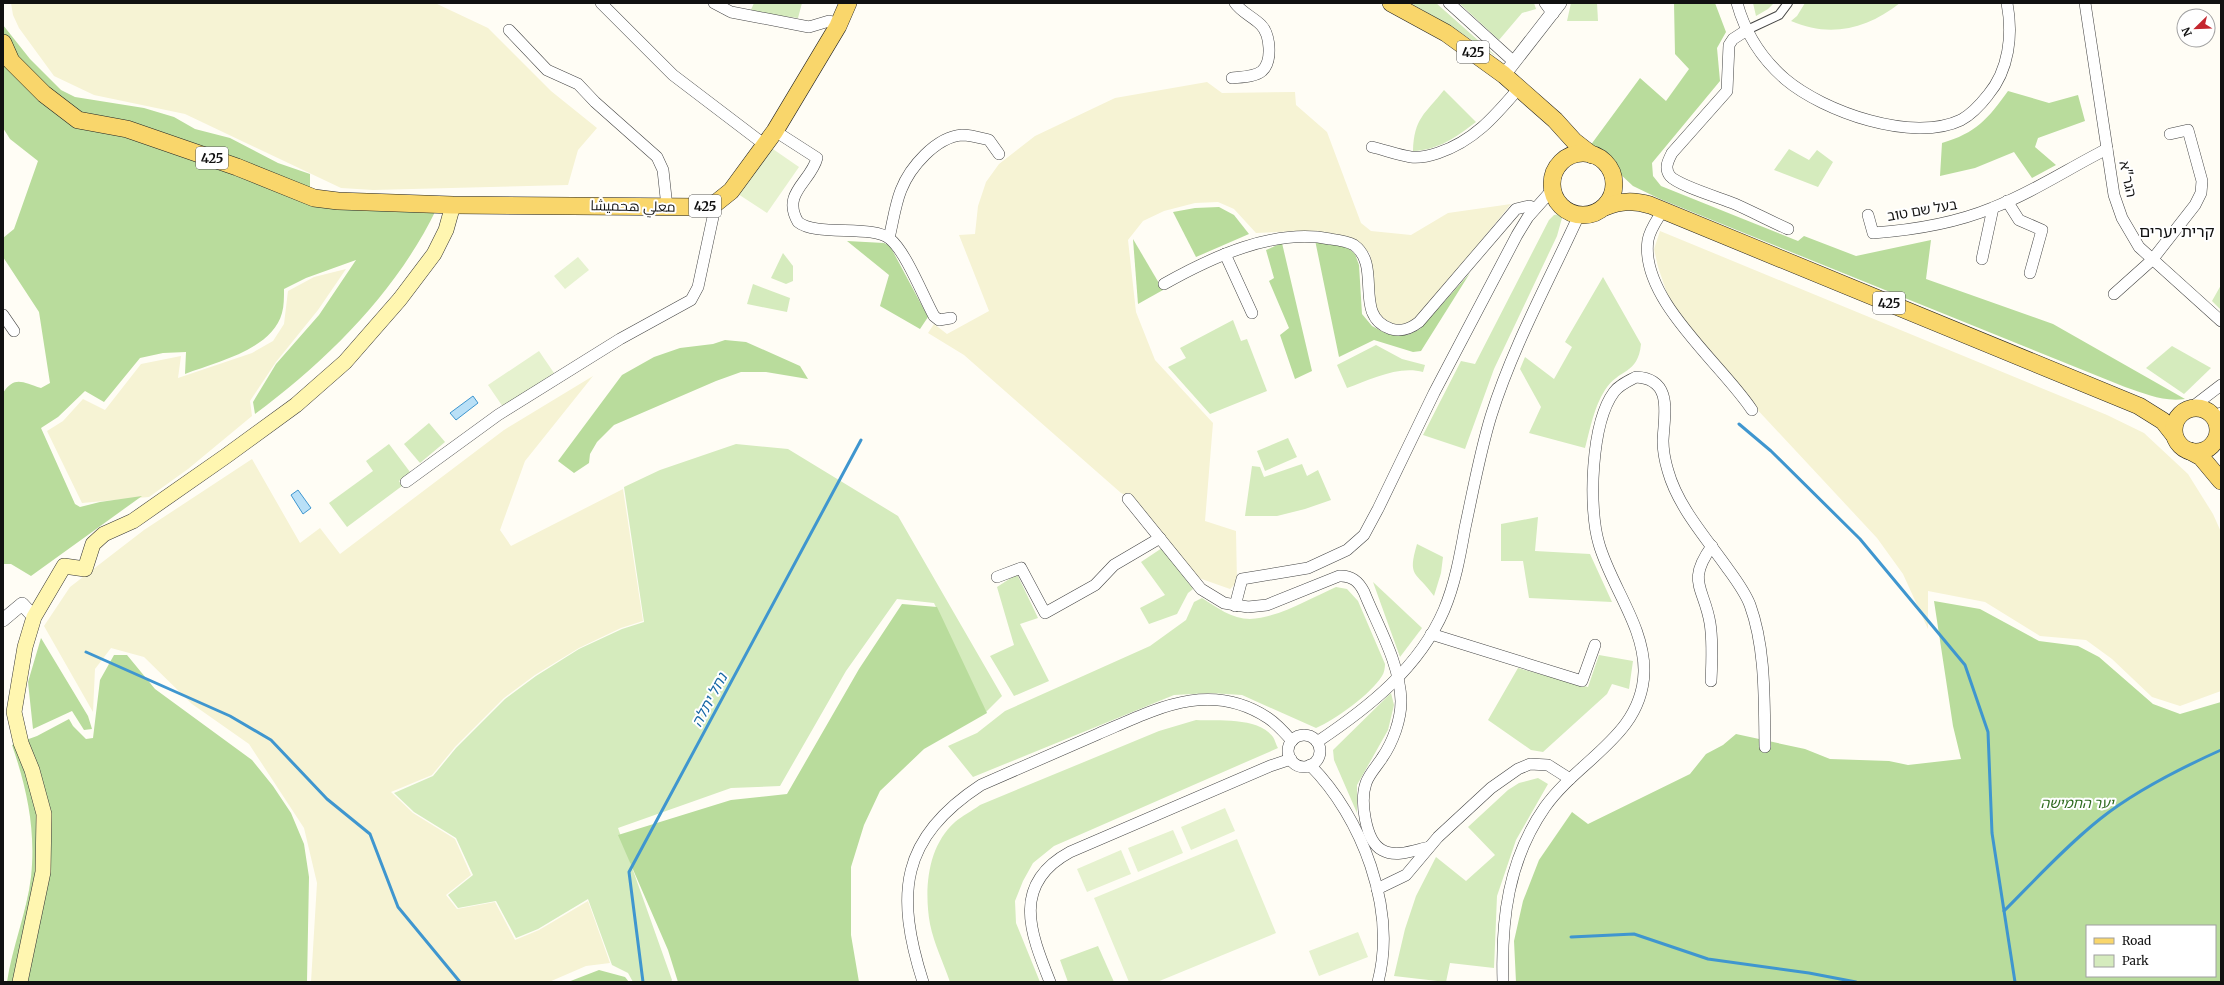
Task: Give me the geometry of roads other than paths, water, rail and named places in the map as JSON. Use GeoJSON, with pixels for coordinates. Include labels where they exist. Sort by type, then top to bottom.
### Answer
{"type":"FeatureCollection","features":[{"type":"Feature","properties":{"kind":"main road"},"geometry":{"type":"LineString","coordinates":[[838,3],[840,23]]}},
{"type":"Feature","properties":{"kind":"main road","name":"معلي هحميشا"},"geometry":{"type":"LineString","coordinates":[[453,204],[701,207],[716,203],[731,191],[775,131],[840,23],[848,3]]}},
{"type":"Feature","properties":{"kind":"main road","name":"425"},"geometry":{"type":"LineString","coordinates":[[1391,3],[1508,68],[1519,88],[1547,113],[1574,142],[1592,155],[1600,158],[1627,192],[1656,208],[2129,402],[2157,416],[2174,435],[2177,442],[2201,457],[2221,480]]}},
{"type":"Feature","properties":{"kind":"main road","name":"425"},"geometry":{"type":"LineString","coordinates":[[3,43],[11,61],[44,94],[78,120],[126,129],[237,166],[314,198],[338,201],[453,204]]}},
{"type":"Feature","properties":{"kind":"main road","name":"425"},"geometry":{"type":"LineString","coordinates":[[1547,113],[1557,128],[1562,142],[1563,156],[1552,180],[1552,190]]}},
{"type":"Feature","properties":{"kind":"main road"},"geometry":{"type":"LineString","coordinates":[[1560,164],[1575,154],[1592,155]]}},
{"type":"Feature","properties":{"kind":"main road"},"geometry":{"type":"LineString","coordinates":[[1604,207],[1613,190],[1611,172]]}},
{"type":"Feature","properties":{"kind":"main road"},"geometry":{"type":"LineString","coordinates":[[1552,190],[1562,207],[1579,215]]}},
{"type":"Feature","properties":{"kind":"main road","name":"425"},"geometry":{"type":"LineString","coordinates":[[1579,215],[1588,215],[1621,201],[1630,201],[1656,208]]}},
{"type":"Feature","properties":{"kind":"main road"},"geometry":{"type":"LineString","coordinates":[[20,982],[42,872],[44,829],[41,800],[33,778],[32,770],[20,743],[14,712],[25,647],[34,617],[64,566],[85,569],[93,544],[104,534],[133,521],[238,448],[296,406],[345,362],[400,299],[434,254],[446,230],[453,204]]}},
{"type":"Feature","properties":{"kind":"main road","name":"425"},"geometry":{"type":"LineString","coordinates":[[2129,402],[2158,409],[2205,409],[2215,418],[2218,426],[2214,457],[2221,480]]}},
{"type":"Feature","properties":{"kind":"main road"},"geometry":{"type":"LineString","coordinates":[[2174,435],[2176,420],[2189,408]]}},
{"type":"Feature","properties":{"kind":"main road"},"geometry":{"type":"LineString","coordinates":[[2190,451],[2196,452],[2208,449],[2218,426]]}},
{"type":"Feature","properties":{"kind":"street"},"geometry":{"type":"LineString","coordinates":[[601,3],[625,29],[673,75],[765,145]]}},
{"type":"Feature","properties":{"kind":"street"},"geometry":{"type":"LineString","coordinates":[[714,3],[731,12],[809,27],[829,21],[840,23]]}},
{"type":"Feature","properties":{"kind":"street"},"geometry":{"type":"LineString","coordinates":[[1232,78],[1255,74],[1262,71],[1266,64],[1269,49],[1266,32],[1261,25],[1235,3]]}},
{"type":"Feature","properties":{"kind":"street"},"geometry":{"type":"LineString","coordinates":[[1450,3],[1508,68],[1556,8],[1545,3]]}},
{"type":"Feature","properties":{"kind":"street"},"geometry":{"type":"LineString","coordinates":[[1737,3],[1747,30],[1755,45],[1786,79],[1809,94],[1865,120],[1899,127],[1925,129],[1940,127],[1969,115],[1994,88],[2008,54],[2010,37],[2007,3]]}},
{"type":"Feature","properties":{"kind":"street"},"geometry":{"type":"LineString","coordinates":[[1788,3],[1779,15],[1747,30],[1733,39],[1729,45],[1727,91],[1672,153],[1667,163],[1667,169],[1671,176],[1679,182],[1735,204],[1788,229]]}},
{"type":"Feature","properties":{"kind":"street","name":"הגר\"א"},"geometry":{"type":"LineString","coordinates":[[2085,3],[2114,195],[2122,218],[2139,248],[2220,322]]}},
{"type":"Feature","properties":{"kind":"street"},"geometry":{"type":"LineString","coordinates":[[509,30],[547,70],[578,84],[595,102],[657,157],[663,170],[666,207]]}},
{"type":"Feature","properties":{"kind":"street"},"geometry":{"type":"LineString","coordinates":[[1372,147],[1411,157],[1427,156],[1447,150],[1478,133],[1493,119],[1519,88]]}},
{"type":"Feature","properties":{"kind":"street"},"geometry":{"type":"LineString","coordinates":[[2114,294],[2152,260],[2195,205],[2201,193],[2202,181],[2188,130],[2170,134]]}},
{"type":"Feature","properties":{"kind":"street"},"geometry":{"type":"LineString","coordinates":[[775,131],[817,158],[794,197],[792,207],[798,222],[811,229],[855,231],[889,238],[898,248],[934,316],[939,320],[951,318]]}},
{"type":"Feature","properties":{"kind":"street"},"geometry":{"type":"LineString","coordinates":[[889,238],[901,190],[908,176],[920,160],[935,147],[949,139],[961,135],[972,136],[989,140],[999,154]]}},
{"type":"Feature","properties":{"kind":"street","name":"בעל שם טוב"},"geometry":{"type":"LineString","coordinates":[[1868,215],[1872,233],[1934,226],[1993,208],[2107,148]]}},
{"type":"Feature","properties":{"kind":"street"},"geometry":{"type":"LineString","coordinates":[[1235,606],[1242,579],[1308,568],[1348,550],[1364,535],[1376,515],[1434,393],[1517,235],[1535,208],[1552,190]]}},
{"type":"Feature","properties":{"kind":"street"},"geometry":{"type":"LineString","coordinates":[[2007,201],[2019,220],[2042,230],[2030,272]]}},
{"type":"Feature","properties":{"kind":"street"},"geometry":{"type":"LineString","coordinates":[[406,482],[498,415],[620,339],[692,300],[698,287],[716,203]]}},
{"type":"Feature","properties":{"kind":"street"},"geometry":{"type":"LineString","coordinates":[[1164,284],[1196,266],[1225,254],[1296,236],[1319,237],[1354,245],[1363,256],[1366,264],[1371,312],[1380,324],[1390,328],[1404,330],[1411,328],[1419,322],[1516,210],[1522,206],[1535,208]]}},
{"type":"Feature","properties":{"kind":"street"},"geometry":{"type":"LineString","coordinates":[[1656,208],[1648,241],[1648,257],[1653,279],[1673,314],[1752,410]]}},
{"type":"Feature","properties":{"kind":"street"},"geometry":{"type":"LineString","coordinates":[[1982,259],[1993,208]]}},
{"type":"Feature","properties":{"kind":"street"},"geometry":{"type":"LineString","coordinates":[[1318,742],[1362,710],[1399,676],[1432,634],[1444,610],[1453,586],[1491,416],[1507,372],[1579,215]]}},
{"type":"Feature","properties":{"kind":"street"},"geometry":{"type":"LineString","coordinates":[[1225,254],[1252,314]]}},
{"type":"Feature","properties":{"kind":"street"},"geometry":{"type":"LineString","coordinates":[[3,315],[14,331]]}},
{"type":"Feature","properties":{"kind":"street"},"geometry":{"type":"LineString","coordinates":[[1503,982],[1502,936],[1505,912],[1514,868],[1532,826],[1545,807],[1570,779],[1623,730],[1636,707],[1643,685],[1644,666],[1641,648],[1598,542],[1593,496],[1594,462],[1601,420],[1608,402],[1615,390],[1627,381],[1636,377],[1652,380],[1660,389],[1665,400],[1663,453],[1668,473],[1684,508],[1742,589],[1750,605],[1756,630],[1763,675],[1765,747]]}},
{"type":"Feature","properties":{"kind":"street"},"geometry":{"type":"LineString","coordinates":[[2189,408],[2221,385]]}},
{"type":"Feature","properties":{"kind":"street"},"geometry":{"type":"LineString","coordinates":[[1128,500],[1201,589],[1216,599],[1235,606],[1248,607],[1267,605],[1336,577],[1349,577],[1359,584],[1364,592],[1399,676],[1401,701],[1399,721],[1383,757],[1366,782],[1363,806],[1366,824],[1374,842],[1381,850],[1394,853],[1406,853],[1430,847]]}},
{"type":"Feature","properties":{"kind":"street"},"geometry":{"type":"LineString","coordinates":[[997,577],[1021,568],[1045,613],[1095,585],[1114,566],[1160,538]]}},
{"type":"Feature","properties":{"kind":"street"},"geometry":{"type":"LineString","coordinates":[[1711,681],[1712,636],[1698,582],[1699,565],[1712,546]]}},
{"type":"Feature","properties":{"kind":"street"},"geometry":{"type":"LineString","coordinates":[[3,620],[22,604],[34,617]]}},
{"type":"Feature","properties":{"kind":"street"},"geometry":{"type":"LineString","coordinates":[[1432,634],[1582,681],[1595,645]]}},
{"type":"Feature","properties":{"kind":"street"},"geometry":{"type":"LineString","coordinates":[[923,982],[916,961],[909,921],[909,883],[919,847],[929,830],[942,814],[960,799],[981,785],[1157,709],[1186,700],[1209,699],[1240,705],[1268,718],[1292,741]]}},
{"type":"Feature","properties":{"kind":"street"},"geometry":{"type":"LineString","coordinates":[[1306,735],[1312,737],[1318,742],[1320,754],[1316,761],[1310,765],[1301,766],[1291,759],[1289,749],[1292,741],[1298,736],[1306,735]]}},
{"type":"Feature","properties":{"kind":"street"},"geometry":{"type":"LineString","coordinates":[[1050,982],[1033,936],[1030,913],[1032,897],[1037,882],[1050,865],[1070,852],[1270,766],[1291,759]]}},
{"type":"Feature","properties":{"kind":"street"},"geometry":{"type":"LineString","coordinates":[[1377,889],[1406,875],[1438,837],[1491,788],[1518,768],[1530,764],[1548,765],[1570,779]]}},
{"type":"Feature","properties":{"kind":"street"},"geometry":{"type":"LineString","coordinates":[[1310,765],[1322,777],[1339,801],[1354,828],[1366,855],[1377,889],[1382,911],[1384,941],[1378,982]]}},
{"type":"Feature","properties":{"kind":"water"},"geometry":{"type":"Polygon","coordinates":[[[473,396],[478,403],[456,420],[450,413],[473,396]]]}},
{"type":"Feature","properties":{"kind":"water"},"geometry":{"type":"Polygon","coordinates":[[[298,490],[311,508],[303,514],[291,495],[298,490]]]}},
{"type":"Feature","properties":{"kind":"waterway"},"geometry":{"type":"LineString","coordinates":[[1739,424],[1771,451],[1860,539],[1965,665],[1988,732],[1992,833],[2015,982]]}},
{"type":"Feature","properties":{"kind":"waterway","name":"נחל יתלה"},"geometry":{"type":"LineString","coordinates":[[643,982],[629,872],[861,440]]}},
{"type":"Feature","properties":{"kind":"waterway"},"geometry":{"type":"LineString","coordinates":[[86,652],[230,716],[271,740],[327,799],[370,834],[398,907],[460,982]]}},
{"type":"Feature","properties":{"kind":"waterway"},"geometry":{"type":"LineString","coordinates":[[2004,911],[2050,864],[2100,819],[2143,790],[2190,764],[2221,750]]}},
{"type":"Feature","properties":{"kind":"waterway"},"geometry":{"type":"LineString","coordinates":[[1571,937],[1634,934],[1708,959],[1809,973],[1856,982]]}},
{"type":"Feature","properties":{"kind":"district","name":"קרית יערים"},"geometry":{"type":"Point","coordinates":[2177,231]}},
{"type":"Feature","properties":{"kind":"park label","name":"יער החמישה"},"geometry":{"type":"Point","coordinates":[2077,803]}}]}
